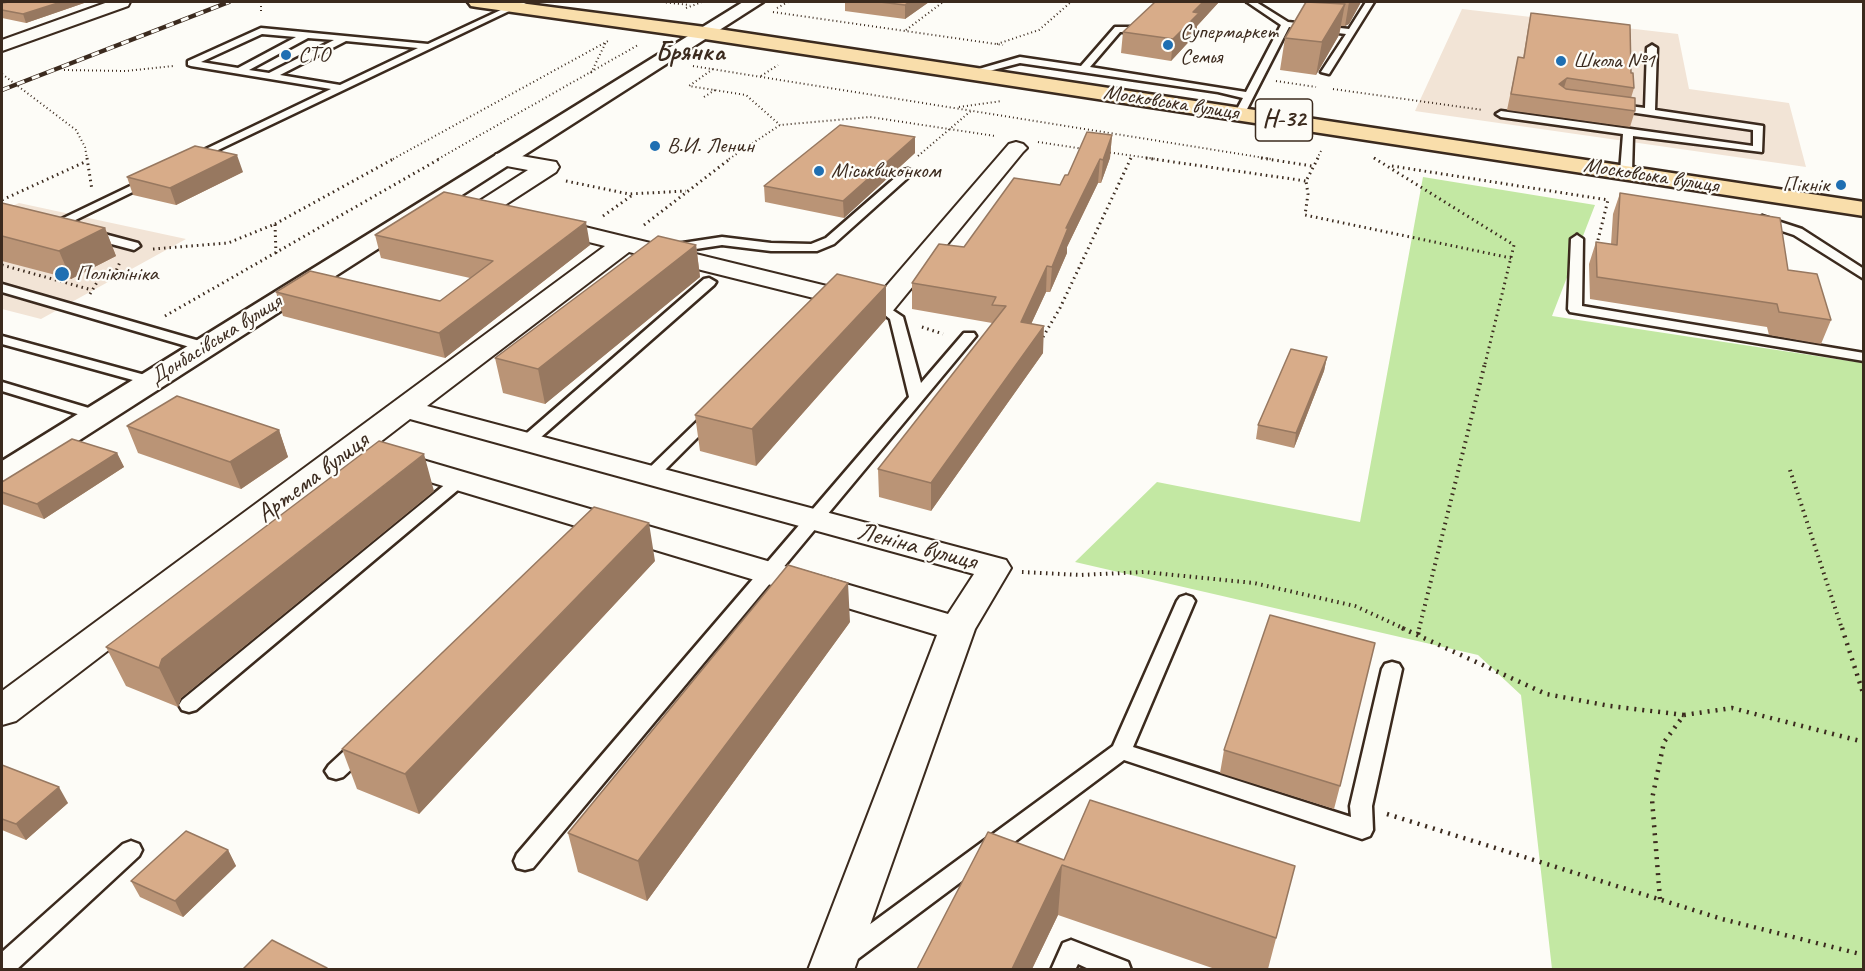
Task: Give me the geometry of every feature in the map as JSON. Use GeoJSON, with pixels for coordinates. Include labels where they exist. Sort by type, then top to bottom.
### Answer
{"type":"FeatureCollection","features":[{"type":"Feature","properties":{"kind":"main road","name":"Московська вулиця"},"geometry":{"type":"LineString","coordinates":[[477,2],[518,4],[970,73],[1244,105],[1626,172],[1863,209]]}},
{"type":"Feature","properties":{"kind":"street"},"geometry":{"type":"LineString","coordinates":[[2,46],[122,2]]}},
{"type":"Feature","properties":{"kind":"street","name":"Донбасівська вулиця"},"geometry":{"type":"LineString","coordinates":[[2,475],[754,2]]}},
{"type":"Feature","properties":{"kind":"street"},"geometry":{"type":"LineString","coordinates":[[504,159],[548,167],[483,209],[521,219],[631,237],[654,251],[825,303],[889,312],[1023,144]]}},
{"type":"Feature","properties":{"kind":"street","name":"Артема вулиця"},"geometry":{"type":"LineString","coordinates":[[2,711],[631,237]]}},
{"type":"Feature","properties":{"kind":"street","name":"Леніна вулиця"},"geometry":{"type":"LineString","coordinates":[[405,409],[994,568],[957,629],[833,967]]}},
{"type":"Feature","properties":{"kind":"street"},"geometry":{"type":"LineString","coordinates":[[352,448],[459,481],[590,530],[768,573],[957,629]]}},
{"type":"Feature","properties":{"kind":"lane"},"geometry":{"type":"LineString","coordinates":[[1251,2],[1286,24],[1352,32]]}},
{"type":"Feature","properties":{"kind":"lane"},"geometry":{"type":"LineString","coordinates":[[1326,72],[1370,2]]}},
{"type":"Feature","properties":{"kind":"lane"},"geometry":{"type":"LineString","coordinates":[[181,164],[518,4]]}},
{"type":"Feature","properties":{"kind":"lane"},"geometry":{"type":"LineString","coordinates":[[1084,68],[1118,29],[1134,30],[1149,12]]}},
{"type":"Feature","properties":{"kind":"lane"},"geometry":{"type":"LineString","coordinates":[[970,73],[1020,60],[1084,68],[1244,105],[1286,24]]}},
{"type":"Feature","properties":{"kind":"lane"},"geometry":{"type":"LineString","coordinates":[[191,63],[261,32],[429,46]]}},
{"type":"Feature","properties":{"kind":"lane"},"geometry":{"type":"LineString","coordinates":[[239,71],[306,36]]}},
{"type":"Feature","properties":{"kind":"lane"},"geometry":{"type":"LineString","coordinates":[[270,76],[343,39]]}},
{"type":"Feature","properties":{"kind":"lane"},"geometry":{"type":"LineString","coordinates":[[1650,112],[1652,48]]}},
{"type":"Feature","properties":{"kind":"lane"},"geometry":{"type":"LineString","coordinates":[[191,63],[342,88]]}},
{"type":"Feature","properties":{"kind":"lane"},"geometry":{"type":"LineString","coordinates":[[1501,114],[1758,150],[1759,128],[1606,106]]}},
{"type":"Feature","properties":{"kind":"lane"},"geometry":{"type":"LineString","coordinates":[[1626,172],[1628,133]]}},
{"type":"Feature","properties":{"kind":"lane"},"geometry":{"type":"LineString","coordinates":[[654,251],[722,241],[771,247],[813,248],[830,241],[908,172]]}},
{"type":"Feature","properties":{"kind":"lane"},"geometry":{"type":"LineString","coordinates":[[134,246],[50,223],[159,175]]}},
{"type":"Feature","properties":{"kind":"lane"},"geometry":{"type":"LineString","coordinates":[[1748,216],[1798,232],[1863,275]]}},
{"type":"Feature","properties":{"kind":"lane"},"geometry":{"type":"LineString","coordinates":[[1577,239],[1575,309],[1863,357]]}},
{"type":"Feature","properties":{"kind":"lane"},"geometry":{"type":"LineString","coordinates":[[526,442],[709,282]]}},
{"type":"Feature","properties":{"kind":"lane"},"geometry":{"type":"LineString","coordinates":[[2,288],[205,347]]}},
{"type":"Feature","properties":{"kind":"lane"},"geometry":{"type":"LineString","coordinates":[[889,312],[917,397]]}},
{"type":"Feature","properties":{"kind":"lane"},"geometry":{"type":"LineString","coordinates":[[525,861],[969,336]]}},
{"type":"Feature","properties":{"kind":"lane"},"geometry":{"type":"LineString","coordinates":[[2,340],[151,381]]}},
{"type":"Feature","properties":{"kind":"lane"},"geometry":{"type":"LineString","coordinates":[[2,386],[97,415]]}},
{"type":"Feature","properties":{"kind":"lane"},"geometry":{"type":"LineString","coordinates":[[651,476],[725,402]]}},
{"type":"Feature","properties":{"kind":"lane"},"geometry":{"type":"LineString","coordinates":[[189,705],[459,481]]}},
{"type":"Feature","properties":{"kind":"lane"},"geometry":{"type":"LineString","coordinates":[[833,967],[1121,751],[1186,601]]}},
{"type":"Feature","properties":{"kind":"lane"},"geometry":{"type":"LineString","coordinates":[[1121,751],[1362,830],[1361,806],[1392,669]]}},
{"type":"Feature","properties":{"kind":"lane"},"geometry":{"type":"LineString","coordinates":[[336,771],[379,731]]}},
{"type":"Feature","properties":{"kind":"lane"},"geometry":{"type":"LineString","coordinates":[[2,967],[131,850]]}},
{"type":"Feature","properties":{"kind":"lane"},"geometry":{"type":"LineString","coordinates":[[1063,969],[1071,950],[1119,969]]}},
{"type":"Feature","properties":{"kind":"path"},"geometry":{"type":"LineString","coordinates":[[663,2],[686,3],[694,6],[702,2]]}},
{"type":"Feature","properties":{"kind":"path"},"geometry":{"type":"LineString","coordinates":[[788,2],[772,12],[1007,46]]}},
{"type":"Feature","properties":{"kind":"path"},"geometry":{"type":"LineString","coordinates":[[905,31],[943,2]]}},
{"type":"Feature","properties":{"kind":"path"},"geometry":{"type":"LineString","coordinates":[[996,44],[1039,30],[1071,2]]}},
{"type":"Feature","properties":{"kind":"path"},"geometry":{"type":"LineString","coordinates":[[149,249],[228,243],[275,224],[615,38]]}},
{"type":"Feature","properties":{"kind":"path"},"geometry":{"type":"LineString","coordinates":[[164,317],[276,255],[591,73],[642,41]]}},
{"type":"Feature","properties":{"kind":"path"},"geometry":{"type":"LineString","coordinates":[[591,73],[606,42]]}},
{"type":"Feature","properties":{"kind":"path"},"geometry":{"type":"LineString","coordinates":[[64,70],[126,71],[191,63]]}},
{"type":"Feature","properties":{"kind":"path"},"geometry":{"type":"LineString","coordinates":[[683,64],[1312,166],[1306,182],[1308,194],[1305,215],[1511,258]]}},
{"type":"Feature","properties":{"kind":"path"},"geometry":{"type":"LineString","coordinates":[[713,69],[689,86],[746,95],[780,125]]}},
{"type":"Feature","properties":{"kind":"path"},"geometry":{"type":"LineString","coordinates":[[2,74],[76,130],[85,147],[95,205]]}},
{"type":"Feature","properties":{"kind":"path"},"geometry":{"type":"LineString","coordinates":[[1267,80],[1486,111]]}},
{"type":"Feature","properties":{"kind":"path"},"geometry":{"type":"LineString","coordinates":[[704,97],[716,90]]}},
{"type":"Feature","properties":{"kind":"path"},"geometry":{"type":"LineString","coordinates":[[918,156],[972,110]]}},
{"type":"Feature","properties":{"kind":"path"},"geometry":{"type":"LineString","coordinates":[[631,237],[717,167],[780,125],[870,117],[995,136]]}},
{"type":"Feature","properties":{"kind":"path"},"geometry":{"type":"LineString","coordinates":[[1023,144],[1087,149]]}},
{"type":"Feature","properties":{"kind":"path"},"geometry":{"type":"LineString","coordinates":[[1098,151],[1306,182]]}},
{"type":"Feature","properties":{"kind":"path"},"geometry":{"type":"LineString","coordinates":[[1369,155],[1515,245],[1418,634]]}},
{"type":"Feature","properties":{"kind":"path"},"geometry":{"type":"LineString","coordinates":[[1039,344],[1065,299],[1132,156]]}},
{"type":"Feature","properties":{"kind":"path"},"geometry":{"type":"LineString","coordinates":[[2,200],[87,161]]}},
{"type":"Feature","properties":{"kind":"path"},"geometry":{"type":"LineString","coordinates":[[1388,166],[1608,200],[1598,244]]}},
{"type":"Feature","properties":{"kind":"path"},"geometry":{"type":"LineString","coordinates":[[560,180],[634,194],[687,191]]}},
{"type":"Feature","properties":{"kind":"path"},"geometry":{"type":"LineString","coordinates":[[599,218],[634,194]]}},
{"type":"Feature","properties":{"kind":"path"},"geometry":{"type":"LineString","coordinates":[[275,224],[276,255]]}},
{"type":"Feature","properties":{"kind":"path"},"geometry":{"type":"LineString","coordinates":[[112,280],[122,259]]}},
{"type":"Feature","properties":{"kind":"path"},"geometry":{"type":"LineString","coordinates":[[2,265],[92,290]]}},
{"type":"Feature","properties":{"kind":"path"},"geometry":{"type":"LineString","coordinates":[[889,312],[942,333],[969,336]]}},
{"type":"Feature","properties":{"kind":"path"},"geometry":{"type":"LineString","coordinates":[[1790,470],[1863,696]]}},
{"type":"Feature","properties":{"kind":"path"},"geometry":{"type":"LineString","coordinates":[[994,568],[1080,575],[1144,572],[1254,583],[1355,606],[1546,694],[1610,706],[1684,715],[1732,708],[1863,742]]}},
{"type":"Feature","properties":{"kind":"path"},"geometry":{"type":"LineString","coordinates":[[1660,900],[1652,799],[1664,742],[1684,715]]}},
{"type":"Feature","properties":{"kind":"path"},"geometry":{"type":"LineString","coordinates":[[1361,806],[1722,919],[1863,955]]}},
{"type":"Feature","properties":{"kind":"shaded area","name":"Школа №1"},"geometry":{"type":"Polygon","coordinates":[[[1462,9],[1678,34],[1689,89],[1789,103],[1806,167],[1415,111],[1462,9]]]}},
{"type":"Feature","properties":{"kind":"shaded area","name":"Поліклініка"},"geometry":{"type":"Polygon","coordinates":[[[19,203],[186,239],[41,319],[2,309],[2,211],[19,203]]]}},
{"type":"Feature","properties":{"kind":"green space"},"geometry":{"type":"Polygon","coordinates":[[[1423,177],[1595,205],[1552,316],[1863,363],[1863,969],[1552,969],[1521,695],[1478,655],[1075,562],[1157,482],[1360,522],[1423,177]]]}},
{"type":"Feature","properties":{"kind":"building"},"geometry":{"type":"Polygon","coordinates":[[[61,2],[23,14],[2,10],[2,3],[61,2]]]}},
{"type":"Feature","properties":{"kind":"building"},"geometry":{"type":"Polygon","coordinates":[[[880,2],[910,2],[905,5],[880,2]]]}},
{"type":"Feature","properties":{"kind":"building"},"geometry":{"type":"Polygon","coordinates":[[[1155,2],[1203,2],[1193,12],[1199,13],[1173,39],[1123,32],[1155,2]]]}},
{"type":"Feature","properties":{"kind":"building"},"geometry":{"type":"Polygon","coordinates":[[[1306,2],[1345,4],[1322,42],[1285,38],[1306,2]]]}},
{"type":"Feature","properties":{"kind":"building"},"geometry":{"type":"Polygon","coordinates":[[[1531,13],[1630,25],[1631,73],[1633,73],[1634,88],[1567,78],[1559,84],[1566,89],[1635,98],[1635,111],[1511,94],[1518,57],[1524,58],[1531,13]]]}},
{"type":"Feature","properties":{"kind":"building"},"geometry":{"type":"Polygon","coordinates":[[[840,125],[915,137],[843,201],[764,186],[840,125]]]}},
{"type":"Feature","properties":{"kind":"building"},"geometry":{"type":"Polygon","coordinates":[[[1087,132],[1112,135],[1103,160],[1100,159],[1066,228],[1068,228],[1052,267],[1047,266],[1021,322],[1044,326],[931,483],[878,469],[1006,306],[992,305],[996,297],[912,283],[939,244],[964,247],[1014,178],[1060,185],[1065,175],[1068,175],[1087,132]]]}},
{"type":"Feature","properties":{"kind":"building"},"geometry":{"type":"Polygon","coordinates":[[[195,146],[237,155],[170,188],[127,177],[195,146]]]}},
{"type":"Feature","properties":{"kind":"building"},"geometry":{"type":"Polygon","coordinates":[[[444,192],[586,222],[439,333],[276,292],[310,271],[440,301],[493,261],[375,235],[444,192]]]}},
{"type":"Feature","properties":{"kind":"building"},"geometry":{"type":"Polygon","coordinates":[[[1620,193],[1780,218],[1788,270],[1817,274],[1831,320],[1779,312],[1777,304],[1597,277],[1596,242],[1617,245],[1620,193]]]}},
{"type":"Feature","properties":{"kind":"building"},"geometry":{"type":"Polygon","coordinates":[[[2,203],[105,228],[59,251],[2,236],[2,203]]]}},
{"type":"Feature","properties":{"kind":"building"},"geometry":{"type":"Polygon","coordinates":[[[658,236],[696,245],[538,369],[495,358],[658,236]]]}},
{"type":"Feature","properties":{"kind":"building"},"geometry":{"type":"Polygon","coordinates":[[[837,274],[886,286],[752,429],[695,415],[837,274]]]}},
{"type":"Feature","properties":{"kind":"building"},"geometry":{"type":"Polygon","coordinates":[[[1291,349],[1327,357],[1296,433],[1258,425],[1291,349]]]}},
{"type":"Feature","properties":{"kind":"building"},"geometry":{"type":"Polygon","coordinates":[[[177,396],[279,430],[230,462],[127,426],[177,396]]]}},
{"type":"Feature","properties":{"kind":"building"},"geometry":{"type":"Polygon","coordinates":[[[72,439],[117,453],[37,504],[2,492],[2,482],[72,439]]]}},
{"type":"Feature","properties":{"kind":"building"},"geometry":{"type":"Polygon","coordinates":[[[379,441],[424,454],[162,659],[159,668],[106,647],[379,441]]]}},
{"type":"Feature","properties":{"kind":"building"},"geometry":{"type":"Polygon","coordinates":[[[594,507],[649,523],[405,774],[342,749],[594,507]]]}},
{"type":"Feature","properties":{"kind":"building"},"geometry":{"type":"Polygon","coordinates":[[[788,565],[848,583],[638,861],[568,833],[788,565]]]}},
{"type":"Feature","properties":{"kind":"building"},"geometry":{"type":"Polygon","coordinates":[[[1270,615],[1375,643],[1340,786],[1224,750],[1270,615]]]}},
{"type":"Feature","properties":{"kind":"building"},"geometry":{"type":"Polygon","coordinates":[[[2,765],[59,787],[16,824],[2,819],[2,765]]]}},
{"type":"Feature","properties":{"kind":"building"},"geometry":{"type":"Polygon","coordinates":[[[1090,800],[1295,866],[1276,938],[1062,865],[1012,969],[917,969],[988,832],[1064,860],[1090,800]]]}},
{"type":"Feature","properties":{"kind":"building"},"geometry":{"type":"Polygon","coordinates":[[[186,831],[228,850],[175,901],[131,881],[186,831]]]}},
{"type":"Feature","properties":{"kind":"building"},"geometry":{"type":"Polygon","coordinates":[[[272,940],[327,968],[243,969],[272,940]]]}},
{"type":"Feature","properties":{"kind":"railway"},"geometry":{"type":"LineString","coordinates":[[2,90],[229,2]]}},
{"type":"Feature","properties":{"kind":"place","name":"Супермаркет Семья"},"geometry":{"type":"Point","coordinates":[1168,45]}},
{"type":"Feature","properties":{"kind":"place","name":"СТО"},"geometry":{"type":"Point","coordinates":[286,55]}},
{"type":"Feature","properties":{"kind":"place","name":"Школа №1"},"geometry":{"type":"Point","coordinates":[1561,61]}},
{"type":"Feature","properties":{"kind":"place","name":"В.И. Ленин"},"geometry":{"type":"Point","coordinates":[655,146]}},
{"type":"Feature","properties":{"kind":"place","name":"Міськвиконком"},"geometry":{"type":"Point","coordinates":[819,171]}},
{"type":"Feature","properties":{"kind":"place","name":"Пікнік"},"geometry":{"type":"Point","coordinates":[1841,185]}},
{"type":"Feature","properties":{"kind":"place","name":"Поліклініка"},"geometry":{"type":"Point","coordinates":[62,274]}},
{"type":"Feature","properties":{"kind":"district","name":"Брянка"},"geometry":{"type":"Point","coordinates":[690,53]}}]}
